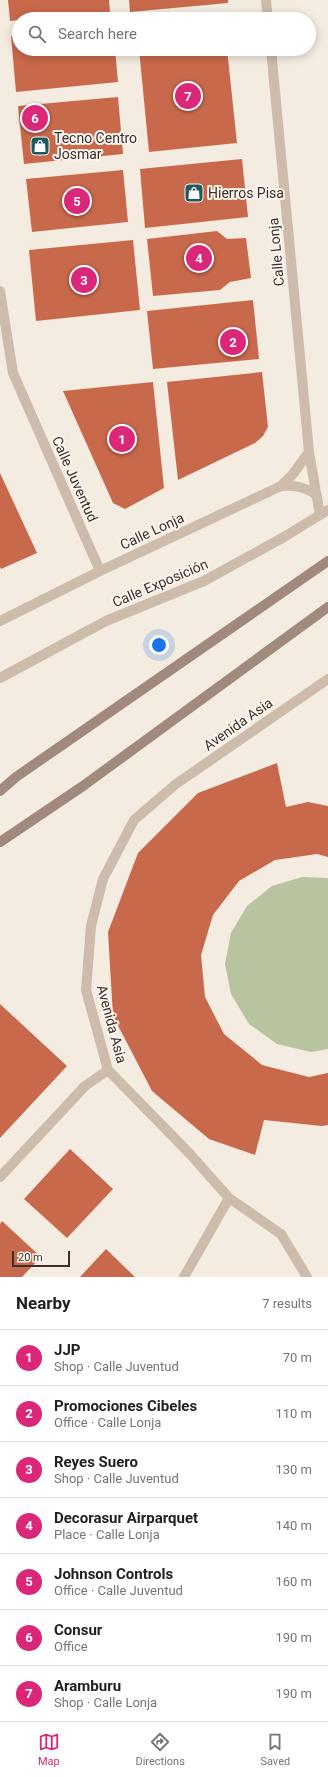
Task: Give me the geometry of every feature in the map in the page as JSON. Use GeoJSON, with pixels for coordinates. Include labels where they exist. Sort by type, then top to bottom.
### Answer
{"type":"FeatureCollection","features":[{"type":"Feature","properties":{"kind":"main road"},"geometry":{"type":"LineString","coordinates":[[0,787],[328,561]]}},
{"type":"Feature","properties":{"kind":"main road"},"geometry":{"type":"LineString","coordinates":[[0,842],[83,786],[328,607]]}},
{"type":"Feature","properties":{"kind":"main road"},"geometry":{"type":"LineString","coordinates":[[0,791],[16,777]]}},
{"type":"Feature","properties":{"kind":"street"},"geometry":{"type":"LineString","coordinates":[[266,0],[267,12]]}},
{"type":"Feature","properties":{"kind":"street","name":"Calle Lonja"},"geometry":{"type":"LineString","coordinates":[[272,56],[310,452],[317,496],[324,512]]}},
{"type":"Feature","properties":{"kind":"street","name":"Calle Juventud"},"geometry":{"type":"LineString","coordinates":[[0,291],[13,373],[100,571]]}},
{"type":"Feature","properties":{"kind":"street","name":"Calle Lonja"},"geometry":{"type":"LineString","coordinates":[[100,571],[281,486],[294,474],[310,452]]}},
{"type":"Feature","properties":{"kind":"street","name":"Calle Lonja"},"geometry":{"type":"LineString","coordinates":[[281,486],[290,485],[302,488],[317,496]]}},
{"type":"Feature","properties":{"kind":"street","name":"Calle Exposición"},"geometry":{"type":"LineString","coordinates":[[0,678],[106,621],[204,581],[284,538],[324,512]]}},
{"type":"Feature","properties":{"kind":"street"},"geometry":{"type":"LineString","coordinates":[[0,621],[100,571]]}},
{"type":"Feature","properties":{"kind":"street","name":"Avenida Asia"},"geometry":{"type":"LineString","coordinates":[[307,1277],[281,1234],[229,1198],[190,1154],[108,1070],[86,990],[91,926],[103,879],[134,820],[176,784],[328,679]]}},
{"type":"Feature","properties":{"kind":"street"},"geometry":{"type":"LineString","coordinates":[[0,1177],[85,1086],[108,1070]]}},
{"type":"Feature","properties":{"kind":"street"},"geometry":{"type":"LineString","coordinates":[[184,1277],[229,1198]]}},
{"type":"Feature","properties":{"kind":"green space"},"geometry":{"type":"Polygon","coordinates":[[[302,877],[328,878],[328,1049],[311,1052],[277,1044],[249,1024],[231,994],[225,964],[231,933],[247,906],[272,886],[302,877]]]}},
{"type":"Feature","properties":{"kind":"building"},"geometry":{"type":"Polygon","coordinates":[[[8,0],[109,0],[110,12],[12,12],[12,21],[10,21],[8,0]]]}},
{"type":"Feature","properties":{"kind":"building"},"geometry":{"type":"Polygon","coordinates":[[[129,0],[228,0],[228,3],[130,12],[129,0]]]}},
{"type":"Feature","properties":{"kind":"building"},"geometry":{"type":"Polygon","coordinates":[[[13,56],[116,56],[118,82],[16,92],[13,56]]]}},
{"type":"Feature","properties":{"kind":"building"},"geometry":{"type":"Polygon","coordinates":[[[140,56],[228,56],[237,143],[149,152],[140,56]]]}},
{"type":"Feature","properties":{"kind":"building"},"geometry":{"type":"Polygon","coordinates":[[[118,97],[123,154],[24,164],[18,106],[118,97]]]}},
{"type":"Feature","properties":{"kind":"building","name":"Hierros Pisa"},"geometry":{"type":"Polygon","coordinates":[[[242,159],[248,217],[145,228],[140,169],[242,159]]]}},
{"type":"Feature","properties":{"kind":"building"},"geometry":{"type":"Polygon","coordinates":[[[123,170],[128,222],[32,232],[26,179],[123,170]]]}},
{"type":"Feature","properties":{"kind":"building"},"geometry":{"type":"Polygon","coordinates":[[[217,231],[227,239],[246,238],[251,278],[230,282],[220,290],[153,296],[147,239],[217,231]]]}},
{"type":"Feature","properties":{"kind":"building"},"geometry":{"type":"Polygon","coordinates":[[[133,240],[140,310],[36,321],[29,250],[133,240]]]}},
{"type":"Feature","properties":{"kind":"building"},"geometry":{"type":"Polygon","coordinates":[[[253,300],[259,359],[153,369],[147,311],[253,300]]]}},
{"type":"Feature","properties":{"kind":"building"},"geometry":{"type":"Polygon","coordinates":[[[262,372],[268,427],[263,436],[255,443],[178,480],[167,382],[262,372]]]}},
{"type":"Feature","properties":{"kind":"building"},"geometry":{"type":"Polygon","coordinates":[[[153,382],[164,488],[125,509],[113,503],[63,391],[153,382]]]}},
{"type":"Feature","properties":{"kind":"building"},"geometry":{"type":"Polygon","coordinates":[[[0,473],[37,553],[1,569],[0,567],[0,473]]]}},
{"type":"Feature","properties":{"kind":"building"},"geometry":{"type":"Polygon","coordinates":[[[277,763],[286,807],[308,802],[328,806],[328,857],[317,854],[275,860],[239,881],[213,915],[201,955],[205,997],[224,1034],[262,1065],[309,1077],[328,1073],[328,1125],[322,1126],[264,1120],[255,1155],[209,1139],[152,1091],[113,1016],[108,932],[138,853],[198,793],[277,763]]]}},
{"type":"Feature","properties":{"kind":"building"},"geometry":{"type":"Polygon","coordinates":[[[0,1004],[67,1066],[0,1138],[0,1004]]]}},
{"type":"Feature","properties":{"kind":"building"},"geometry":{"type":"Polygon","coordinates":[[[70,1149],[113,1189],[67,1238],[24,1199],[70,1149]]]}},
{"type":"Feature","properties":{"kind":"building"},"geometry":{"type":"Polygon","coordinates":[[[2,1221],[41,1257],[22,1277],[0,1277],[0,1224],[2,1221]]]}},
{"type":"Feature","properties":{"kind":"building"},"geometry":{"type":"Polygon","coordinates":[[[106,1249],[135,1277],[80,1277],[106,1249]]]}},
{"type":"Feature","properties":{"kind":"place","name":"Aramburu"},"geometry":{"type":"Point","coordinates":[188,96]}},
{"type":"Feature","properties":{"kind":"place","name":"Consur"},"geometry":{"type":"Point","coordinates":[35,118]}},
{"type":"Feature","properties":{"kind":"place","name":"Tecno Centro Josmar"},"geometry":{"type":"Point","coordinates":[40,146]}},
{"type":"Feature","properties":{"kind":"place","name":"Hierros Pisa"},"geometry":{"type":"Point","coordinates":[194,193]}},
{"type":"Feature","properties":{"kind":"place","name":"Johnson Controls"},"geometry":{"type":"Point","coordinates":[77,201]}},
{"type":"Feature","properties":{"kind":"place","name":"Decorasur Airparquet"},"geometry":{"type":"Point","coordinates":[199,258]}},
{"type":"Feature","properties":{"kind":"place","name":"Reyes Suero"},"geometry":{"type":"Point","coordinates":[84,280]}},
{"type":"Feature","properties":{"kind":"place","name":"Promociones Cibeles"},"geometry":{"type":"Point","coordinates":[233,342]}},
{"type":"Feature","properties":{"kind":"place","name":"JJP"},"geometry":{"type":"Point","coordinates":[122,439]}}]}
